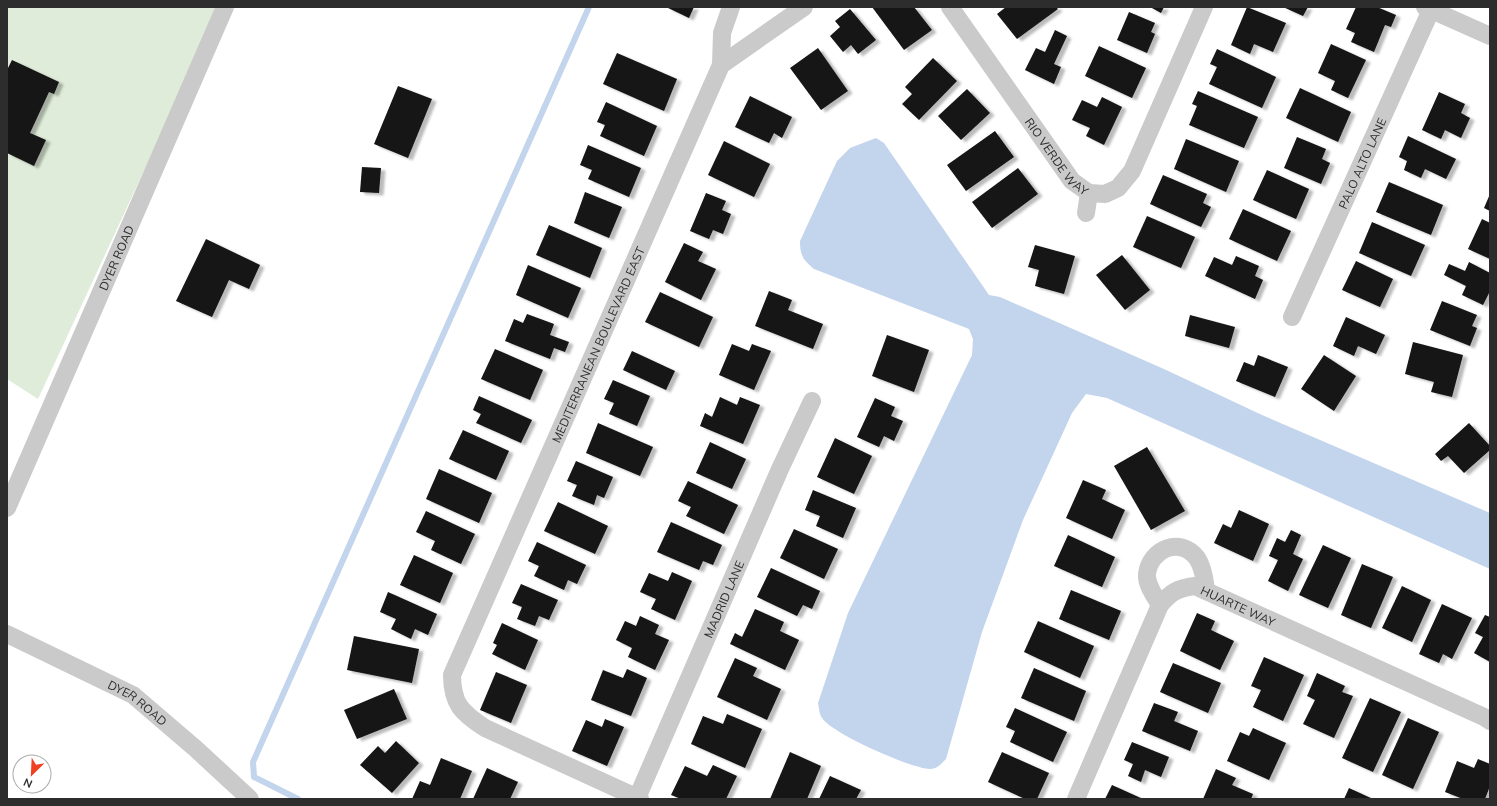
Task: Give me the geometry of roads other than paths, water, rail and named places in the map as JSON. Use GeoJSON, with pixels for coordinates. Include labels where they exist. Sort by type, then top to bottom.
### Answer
{"type":"FeatureCollection","features":[{"type":"Feature","properties":{"kind":"street","name":"DYER ROAD"},"geometry":{"type":"LineString","coordinates":[[7,508],[225,7]]}},
{"type":"Feature","properties":{"kind":"street"},"geometry":{"type":"LineString","coordinates":[[721,65],[722,33],[731,7]]}},
{"type":"Feature","properties":{"kind":"street"},"geometry":{"type":"LineString","coordinates":[[721,65],[804,7]]}},
{"type":"Feature","properties":{"kind":"street","name":"RIO VERDE WAY"},"geometry":{"type":"LineString","coordinates":[[950,7],[1072,181],[1089,193],[1105,194],[1118,188],[1132,171],[1204,7]]}},
{"type":"Feature","properties":{"kind":"street"},"geometry":{"type":"LineString","coordinates":[[1428,8],[1490,36]]}},
{"type":"Feature","properties":{"kind":"street","name":"PALO ALTO LANE"},"geometry":{"type":"LineString","coordinates":[[1292,317],[1428,8]]}},
{"type":"Feature","properties":{"kind":"street","name":"MEDITERRANEAN BOULEVARD EAST"},"geometry":{"type":"LineString","coordinates":[[638,798],[485,728],[466,716],[457,704],[452,690],[452,675],[721,65]]}},
{"type":"Feature","properties":{"kind":"street"},"geometry":{"type":"LineString","coordinates":[[1086,213],[1089,193]]}},
{"type":"Feature","properties":{"kind":"street","name":"MADRID LANE"},"geometry":{"type":"LineString","coordinates":[[638,798],[780,469],[812,401]]}},
{"type":"Feature","properties":{"kind":"street"},"geometry":{"type":"LineString","coordinates":[[1160,605],[1149,585],[1147,575],[1151,562],[1157,554],[1166,547],[1177,546],[1188,550],[1197,558],[1205,580],[1206,591]]}},
{"type":"Feature","properties":{"kind":"street","name":"HUARTE WAY"},"geometry":{"type":"LineString","coordinates":[[1076,799],[1160,605],[1169,594],[1184,587],[1196,586],[1490,721]]}},
{"type":"Feature","properties":{"kind":"street","name":"DYER ROAD"},"geometry":{"type":"LineString","coordinates":[[7,634],[133,695],[196,749],[250,799]]}},
{"type":"Feature","properties":{"kind":"water"},"geometry":{"type":"Polygon","coordinates":[[[876,138],[884,143],[989,295],[1000,297],[1164,369],[1262,415],[1490,513],[1490,569],[1107,398],[1086,394],[1072,413],[1023,520],[982,632],[946,759],[939,766],[930,769],[907,763],[855,741],[828,724],[821,716],[818,703],[848,613],[972,355],[973,339],[969,329],[814,269],[803,257],[800,241],[837,161],[850,148],[876,138]]]}},
{"type":"Feature","properties":{"kind":"waterway"},"geometry":{"type":"LineString","coordinates":[[298,799],[254,777],[253,762],[589,7]]}}]}
